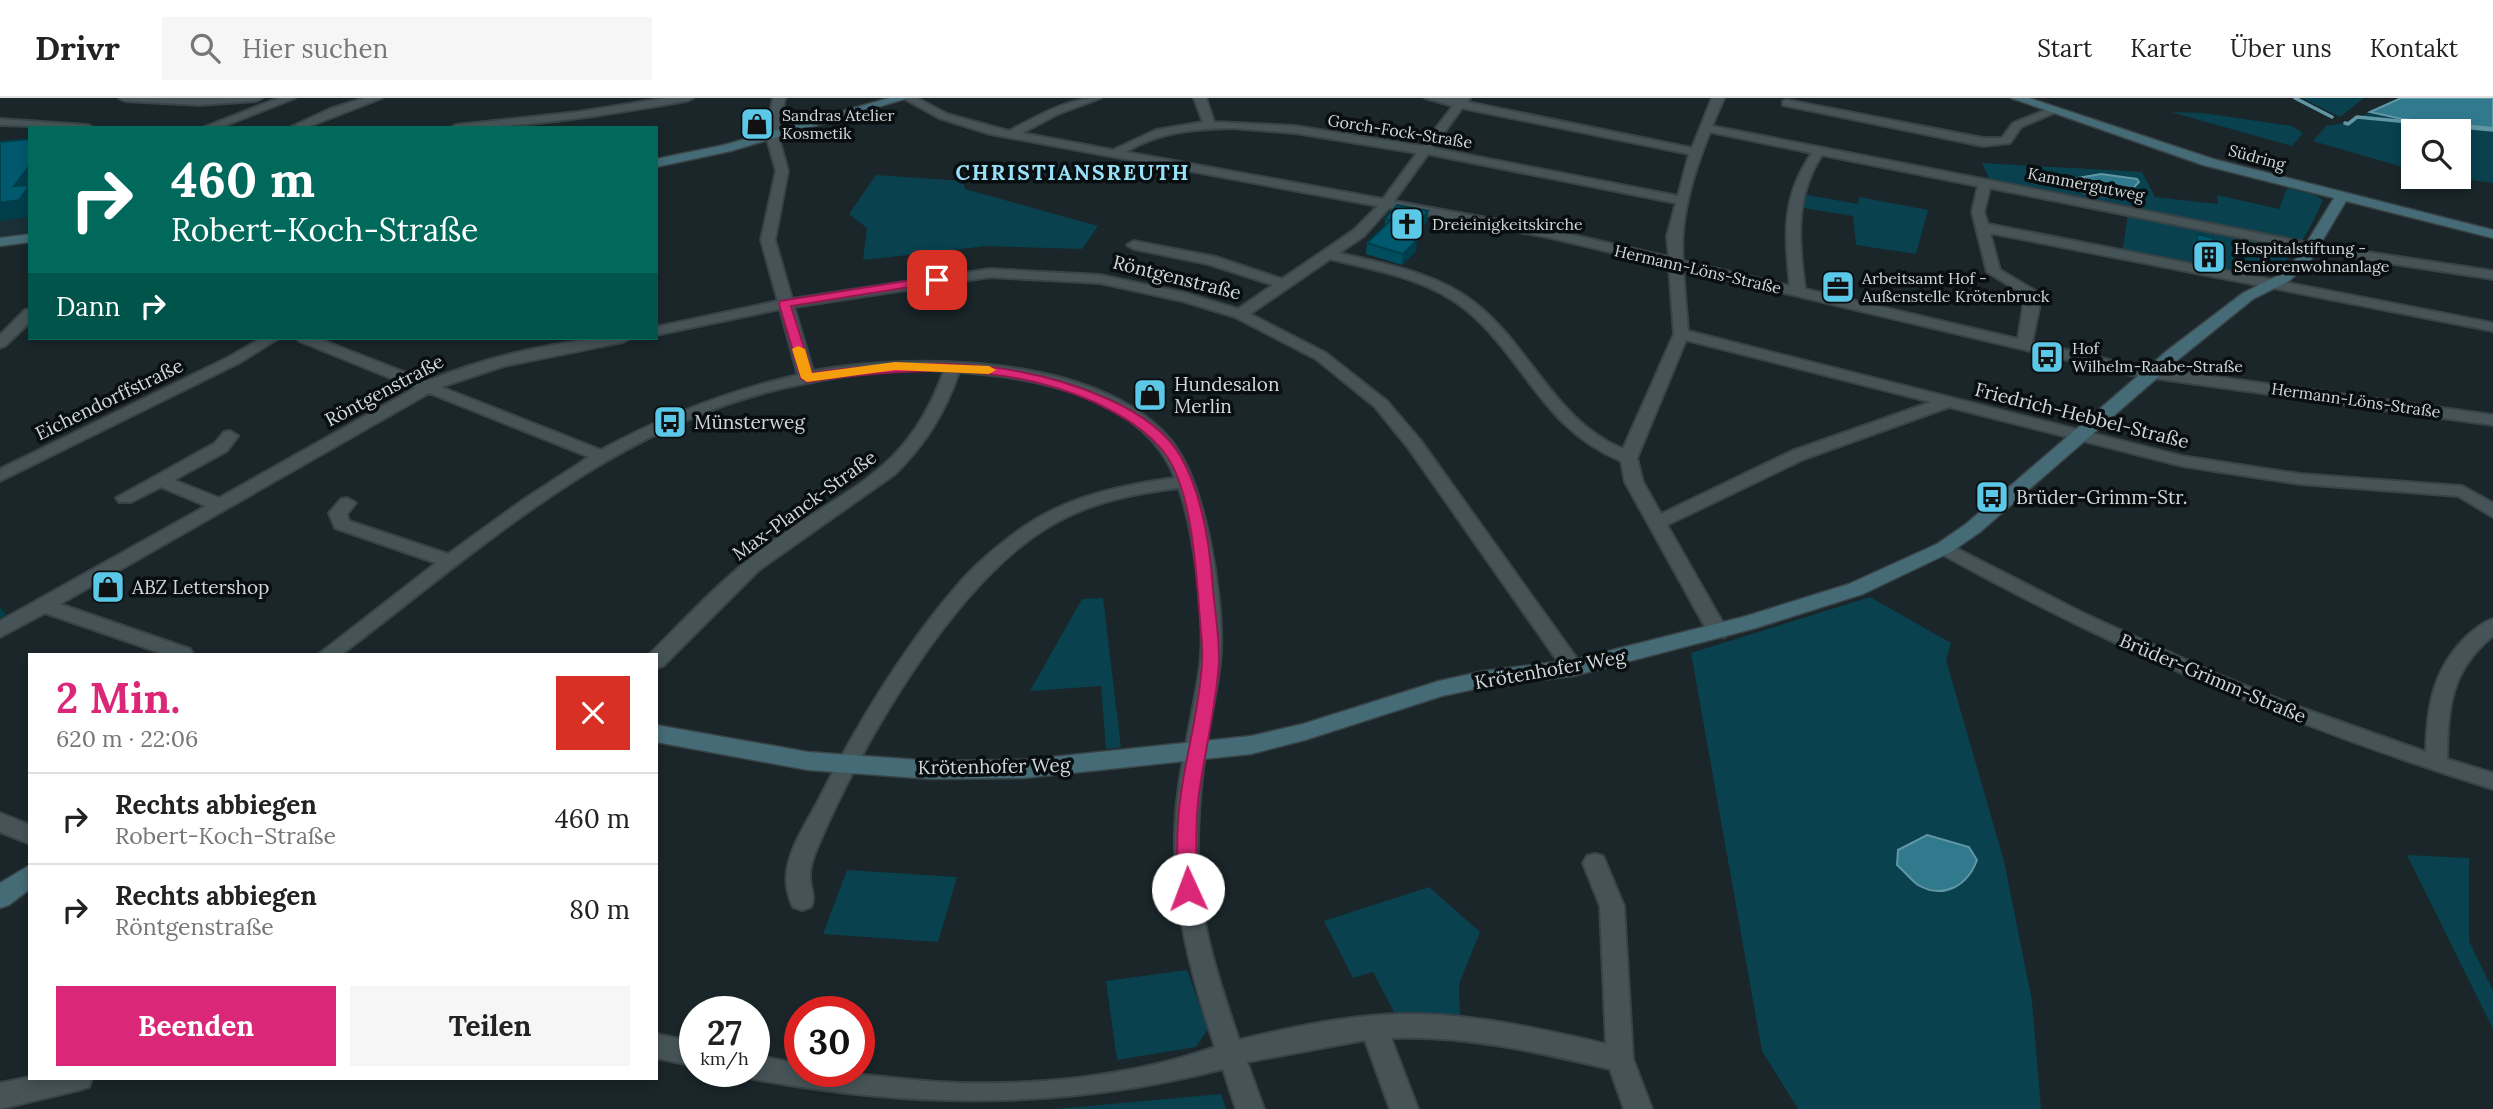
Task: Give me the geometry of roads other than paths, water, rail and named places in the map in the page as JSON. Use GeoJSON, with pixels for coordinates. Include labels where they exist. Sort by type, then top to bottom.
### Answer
{"type":"FeatureCollection","features":[{"type":"Feature","properties":{"kind":"street"},"geometry":{"type":"LineString","coordinates":[[125,98],[199,102],[249,99],[264,100],[268,103],[256,104]]}},
{"type":"Feature","properties":{"kind":"street"},"geometry":{"type":"LineString","coordinates":[[212,126],[256,104],[289,98]]}},
{"type":"Feature","properties":{"kind":"street"},"geometry":{"type":"LineString","coordinates":[[300,126],[334,111],[376,98]]}},
{"type":"Feature","properties":{"kind":"street"},"geometry":{"type":"LineString","coordinates":[[474,126],[610,111],[687,98]]}},
{"type":"Feature","properties":{"kind":"street"},"geometry":{"type":"LineString","coordinates":[[779,98],[772,135],[782,171],[770,218],[768,240],[807,378]]}},
{"type":"Feature","properties":{"kind":"street"},"geometry":{"type":"LineString","coordinates":[[658,163],[772,135],[902,98]]}},
{"type":"Feature","properties":{"kind":"street","name":"Hermann-Löns-Straße"},"geometry":{"type":"LineString","coordinates":[[909,98],[956,121],[1010,135],[1547,233],[2024,346],[2151,373],[2493,420]]}},
{"type":"Feature","properties":{"kind":"street"},"geometry":{"type":"LineString","coordinates":[[1010,135],[1054,112],[1095,98]]}},
{"type":"Feature","properties":{"kind":"street"},"geometry":{"type":"LineString","coordinates":[[1200,98],[1210,125]]}},
{"type":"Feature","properties":{"kind":"street"},"geometry":{"type":"LineString","coordinates":[[1431,98],[1461,100],[1696,152]]}},
{"type":"Feature","properties":{"kind":"street"},"geometry":{"type":"LineString","coordinates":[[1718,98],[1696,152],[1674,236],[1681,334],[1632,445],[1629,458],[1634,482],[1718,632]]}},
{"type":"Feature","properties":{"kind":"street","name":"Südring"},"geometry":{"type":"LineString","coordinates":[[2017,98],[2208,162],[2493,234]]}},
{"type":"Feature","properties":{"kind":"street"},"geometry":{"type":"LineString","coordinates":[[1240,314],[1359,233],[1385,204],[1461,100]]}},
{"type":"Feature","properties":{"kind":"street"},"geometry":{"type":"LineString","coordinates":[[1787,103],[1808,110],[1983,142],[2006,141],[2017,125],[2055,110]]}},
{"type":"Feature","properties":{"kind":"street"},"geometry":{"type":"LineString","coordinates":[[0,122],[59,126]]}},
{"type":"Feature","properties":{"kind":"street","name":"Gorch-Fock-Straße"},"geometry":{"type":"LineString","coordinates":[[1115,154],[1152,135],[1210,125],[1290,130],[1535,168],[1683,201]]}},
{"type":"Feature","properties":{"kind":"street","name":"Kammergutweg"},"geometry":{"type":"LineString","coordinates":[[1705,128],[2314,248],[2493,275]]}},
{"type":"Feature","properties":{"kind":"street"},"geometry":{"type":"LineString","coordinates":[[1798,293],[1793,203],[1801,177],[1819,151]]}},
{"type":"Feature","properties":{"kind":"street"},"geometry":{"type":"LineString","coordinates":[[1985,184],[1978,212],[1994,272],[2032,293],[2032,309],[2024,346]]}},
{"type":"Feature","properties":{"kind":"street","name":"Krötenhofer Weg"},"geometry":{"type":"LineString","coordinates":[[658,733],[756,753],[847,764],[933,770],[1008,770],[1194,753],[1306,732],[1439,689],[1484,679],[1573,668],[1718,632],[1856,589],[1944,548],[1973,528],[2151,373],[2248,296],[2284,278],[2314,248],[2342,197]]}},
{"type":"Feature","properties":{"kind":"street"},"geometry":{"type":"LineString","coordinates":[[1981,227],[2493,327]]}},
{"type":"Feature","properties":{"kind":"street"},"geometry":{"type":"LineString","coordinates":[[0,242],[28,238]]}},
{"type":"Feature","properties":{"kind":"street"},"geometry":{"type":"LineString","coordinates":[[1134,245],[1211,260],[1284,285]]}},
{"type":"Feature","properties":{"kind":"street"},"geometry":{"type":"LineString","coordinates":[[1328,254],[1419,278],[1467,304],[1493,329],[1546,398],[1568,419],[1600,446],[1629,458]]}},
{"type":"Feature","properties":{"kind":"street","name":"Röntgenstraße"},"geometry":{"type":"LineString","coordinates":[[658,331],[785,304],[959,276],[1015,273],[1100,279],[1137,286],[1240,314],[1321,356],[1381,404],[1415,445],[1573,668]]}},
{"type":"Feature","properties":{"kind":"street"},"geometry":{"type":"LineString","coordinates":[[0,326],[27,319]]}},
{"type":"Feature","properties":{"kind":"street"},"geometry":{"type":"LineString","coordinates":[[0,343],[27,319]]}},
{"type":"Feature","properties":{"kind":"street","name":"Friedrich-Hebbel-Straße"},"geometry":{"type":"LineString","coordinates":[[1681,334],[1944,403],[2182,461],[2257,474],[2462,491],[2486,506]]}},
{"type":"Feature","properties":{"kind":"street","name":"Eichendorffstraße"},"geometry":{"type":"LineString","coordinates":[[0,476],[223,366],[268,340]]}},
{"type":"Feature","properties":{"kind":"street"},"geometry":{"type":"LineString","coordinates":[[309,340],[601,456]]}},
{"type":"Feature","properties":{"kind":"street","name":"Röntgenstraße"},"geometry":{"type":"LineString","coordinates":[[0,630],[430,386],[486,366],[613,340]]}},
{"type":"Feature","properties":{"kind":"street"},"geometry":{"type":"LineString","coordinates":[[330,653],[601,456],[706,407],[745,393],[807,378],[895,366],[953,367],[1050,381],[1122,410],[1156,434],[1174,457],[1194,506],[1211,662],[1194,753],[1186,832],[1189,910],[1201,963],[1250,1109]]}},
{"type":"Feature","properties":{"kind":"street","name":"Max-Planck-Straße"},"geometry":{"type":"LineString","coordinates":[[658,659],[738,578],[769,553],[863,490],[906,454],[928,425],[953,367]]}},
{"type":"Feature","properties":{"kind":"street"},"geometry":{"type":"LineString","coordinates":[[1658,522],[1798,455],[1944,403]]}},
{"type":"Feature","properties":{"kind":"street"},"geometry":{"type":"LineString","coordinates":[[125,498],[221,447],[230,436]]}},
{"type":"Feature","properties":{"kind":"street"},"geometry":{"type":"LineString","coordinates":[[159,480],[219,505]]}},
{"type":"Feature","properties":{"kind":"street"},"geometry":{"type":"LineString","coordinates":[[802,900],[798,870],[847,764],[960,596],[1003,552],[1035,528],[1082,505],[1134,489],[1184,482]]}},
{"type":"Feature","properties":{"kind":"street"},"geometry":{"type":"LineString","coordinates":[[347,503],[338,513],[341,524],[452,562]]}},
{"type":"Feature","properties":{"kind":"street","name":"Brüder-Grimm-Straße"},"geometry":{"type":"LineString","coordinates":[[1944,548],[2056,608],[2177,665],[2370,744],[2493,781]]}},
{"type":"Feature","properties":{"kind":"street"},"geometry":{"type":"LineString","coordinates":[[43,605],[180,653]]}},
{"type":"Feature","properties":{"kind":"street"},"geometry":{"type":"LineString","coordinates":[[2436,764],[2437,721],[2442,690],[2452,664],[2469,643],[2493,626]]}},
{"type":"Feature","properties":{"kind":"street"},"geometry":{"type":"LineString","coordinates":[[0,822],[28,834]]}},
{"type":"Feature","properties":{"kind":"street"},"geometry":{"type":"LineString","coordinates":[[1595,863],[1612,906],[1620,1059],[1638,1109]]}},
{"type":"Feature","properties":{"kind":"street"},"geometry":{"type":"LineString","coordinates":[[0,897],[28,876]]}},
{"type":"Feature","properties":{"kind":"street"},"geometry":{"type":"LineString","coordinates":[[1374,1027],[1404,1109]]}},
{"type":"Feature","properties":{"kind":"street"},"geometry":{"type":"LineString","coordinates":[[770,1070],[850,1086],[999,1096],[1058,1092],[1182,1071],[1231,1054],[1374,1027],[1455,1028],[1534,1040],[1620,1059]]}},
{"type":"Feature","properties":{"kind":"street"},"geometry":{"type":"LineString","coordinates":[[658,1046],[679,1051]]}},
{"type":"Feature","properties":{"kind":"street"},"geometry":{"type":"LineString","coordinates":[[0,1096],[70,1080]]}},
{"type":"Feature","properties":{"kind":"waterway"},"geometry":{"type":"LineString","coordinates":[[2295,98],[2332,117]]}},
{"type":"Feature","properties":{"kind":"waterway"},"geometry":{"type":"LineString","coordinates":[[2345,123],[2348,124],[2357,117],[2493,130]]}},
{"type":"Feature","properties":{"kind":"place","name":"Sandras Atelier Kosmetik"},"geometry":{"type":"Point","coordinates":[757,124]}},
{"type":"Feature","properties":{"kind":"place","name":"Dreieinigkeitskirche"},"geometry":{"type":"Point","coordinates":[1407,224]}},
{"type":"Feature","properties":{"kind":"place","name":"Hospitalstiftung - Seniorenwohnanlage"},"geometry":{"type":"Point","coordinates":[2209,257]}},
{"type":"Feature","properties":{"kind":"place","name":"Arbeitsamt Hof - Außenstelle Krötenbruck"},"geometry":{"type":"Point","coordinates":[1838,287]}},
{"type":"Feature","properties":{"kind":"place","name":"Hof Wilhelm-Raabe-Straße"},"geometry":{"type":"Point","coordinates":[2047,357]}},
{"type":"Feature","properties":{"kind":"place","name":"Hundesalon Merlin"},"geometry":{"type":"Point","coordinates":[1150,395]}},
{"type":"Feature","properties":{"kind":"place","name":"Münsterweg"},"geometry":{"type":"Point","coordinates":[670,422]}},
{"type":"Feature","properties":{"kind":"place","name":"Brüder-Grimm-Str."},"geometry":{"type":"Point","coordinates":[1992,497]}},
{"type":"Feature","properties":{"kind":"place","name":"ABZ Lettershop"},"geometry":{"type":"Point","coordinates":[108,587]}},
{"type":"Feature","properties":{"kind":"district","name":"CHRISTIANSREUTH"},"geometry":{"type":"Point","coordinates":[1073,173]}}]}
